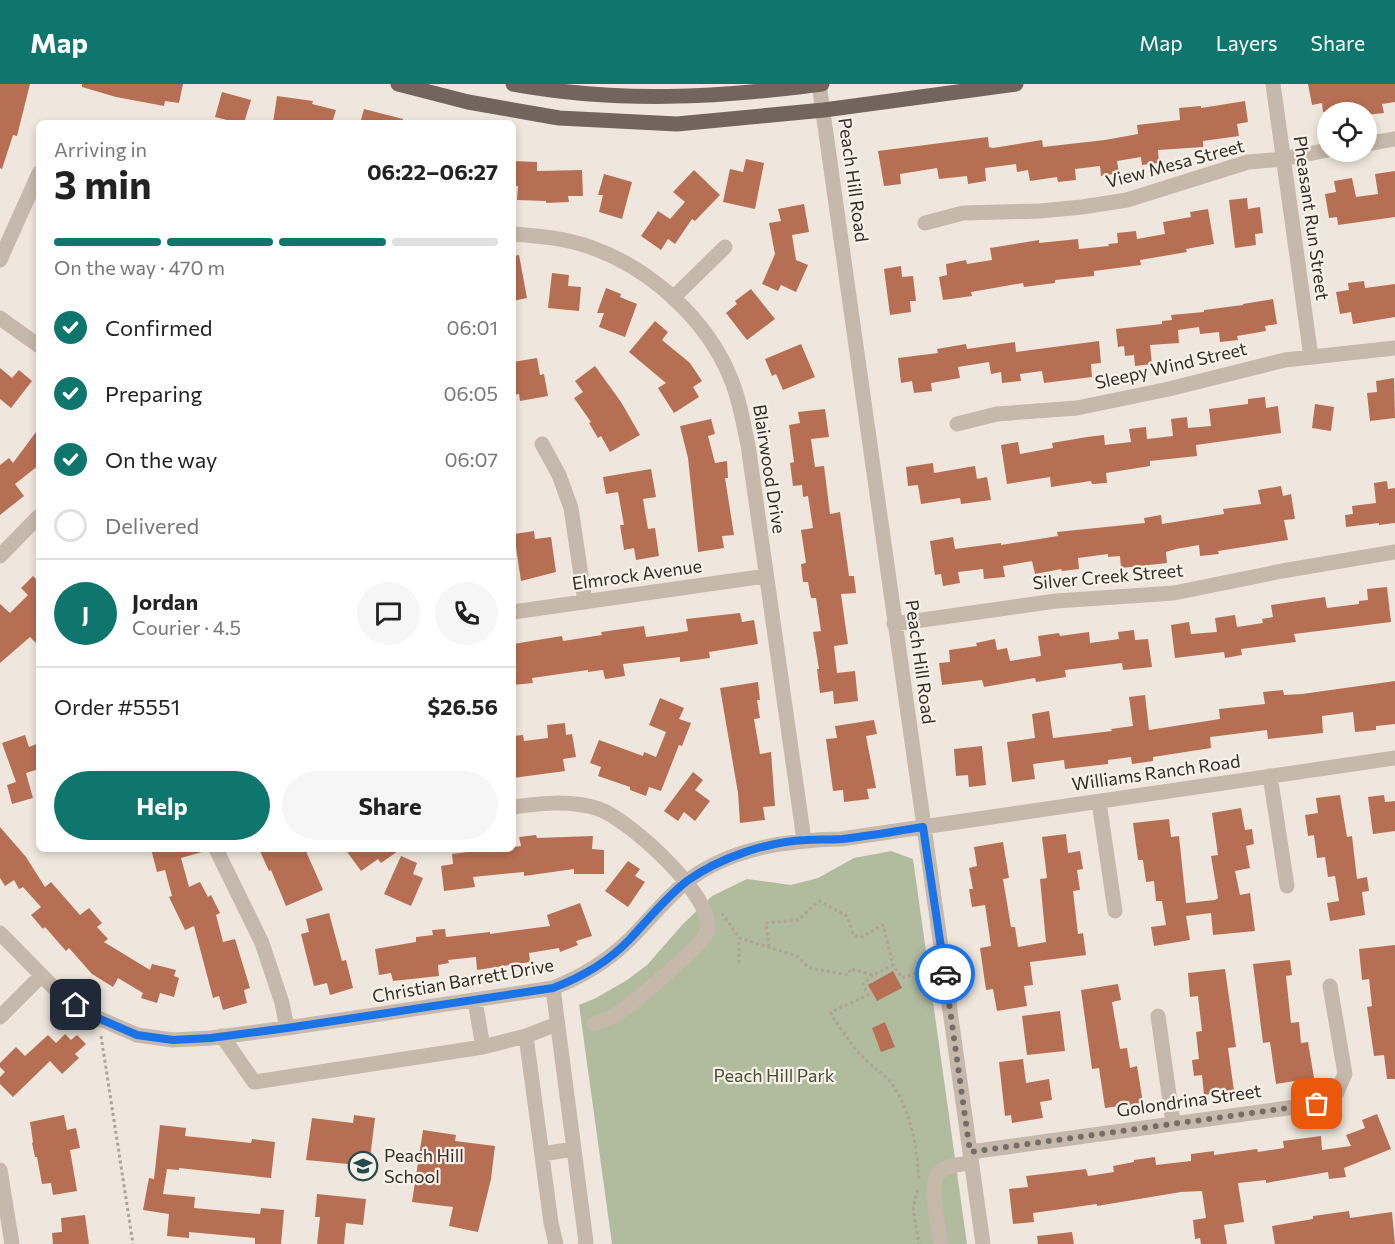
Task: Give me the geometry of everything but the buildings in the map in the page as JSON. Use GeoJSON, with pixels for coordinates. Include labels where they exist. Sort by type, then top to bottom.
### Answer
{"type":"FeatureCollection","features":[{"type":"Feature","properties":{"kind":"main road"},"geometry":{"type":"LineString","coordinates":[[398,84],[468,102],[559,118],[677,124],[824,110],[1016,84]]}},
{"type":"Feature","properties":{"kind":"main road"},"geometry":{"type":"LineString","coordinates":[[513,84],[590,95],[646,98],[723,96],[821,84]]}},
{"type":"Feature","properties":{"kind":"street","name":"Peach Hill Road"},"geometry":{"type":"LineString","coordinates":[[821,84],[894,624],[982,1244]]}},
{"type":"Feature","properties":{"kind":"street","name":"Pheasant Run Street"},"geometry":{"type":"LineString","coordinates":[[1273,84],[1311,357]]}},
{"type":"Feature","properties":{"kind":"street"},"geometry":{"type":"LineString","coordinates":[[1377,142],[1395,139]]}},
{"type":"Feature","properties":{"kind":"street","name":"View Mesa Street"},"geometry":{"type":"LineString","coordinates":[[925,222],[963,213],[1040,211],[1127,200],[1248,162],[1283,159],[1317,152]]}},
{"type":"Feature","properties":{"kind":"street"},"geometry":{"type":"LineString","coordinates":[[0,260],[36,180]]}},
{"type":"Feature","properties":{"kind":"street","name":"Blairwood Drive"},"geometry":{"type":"LineString","coordinates":[[516,234],[557,238],[591,247],[621,261],[674,298],[704,332],[724,363],[738,398],[748,446],[804,840]]}},
{"type":"Feature","properties":{"kind":"street"},"geometry":{"type":"LineString","coordinates":[[674,298],[725,247]]}},
{"type":"Feature","properties":{"kind":"street"},"geometry":{"type":"LineString","coordinates":[[0,318],[36,344]]}},
{"type":"Feature","properties":{"kind":"street","name":"Sleepy Wind Street"},"geometry":{"type":"LineString","coordinates":[[957,424],[997,414],[1077,408],[1169,389],[1276,362],[1395,348]]}},
{"type":"Feature","properties":{"kind":"street"},"geometry":{"type":"LineString","coordinates":[[542,444],[559,474],[571,508],[585,602]]}},
{"type":"Feature","properties":{"kind":"street"},"geometry":{"type":"LineString","coordinates":[[0,556],[36,519]]}},
{"type":"Feature","properties":{"kind":"street","name":"Silver Creek Street"},"geometry":{"type":"LineString","coordinates":[[894,624],[1047,602],[1174,593],[1282,571],[1395,552]]}},
{"type":"Feature","properties":{"kind":"street","name":"Elmrock Avenue"},"geometry":{"type":"LineString","coordinates":[[516,612],[766,576]]}},
{"type":"Feature","properties":{"kind":"street","name":"Williams Ranch Road"},"geometry":{"type":"LineString","coordinates":[[923,827],[1395,758]]}},
{"type":"Feature","properties":{"kind":"street"},"geometry":{"type":"LineString","coordinates":[[1270,776],[1287,886]]}},
{"type":"Feature","properties":{"kind":"street"},"geometry":{"type":"LineString","coordinates":[[1099,802],[1115,911]]}},
{"type":"Feature","properties":{"kind":"street"},"geometry":{"type":"LineString","coordinates":[[516,807],[569,803],[600,810],[620,820],[650,843],[686,882],[703,909],[707,921],[706,933],[666,975],[615,1015],[594,1023]]}},
{"type":"Feature","properties":{"kind":"street","name":"Christian Barrett Drive"},"geometry":{"type":"LineString","coordinates":[[0,933],[62,996],[91,1015],[137,1035],[173,1040],[222,1036],[553,988],[579,978],[610,957],[628,941],[663,902],[686,882],[705,869],[737,855],[754,849],[804,840],[841,839],[923,827]]}},
{"type":"Feature","properties":{"kind":"street"},"geometry":{"type":"LineString","coordinates":[[217,852],[262,943],[282,1003],[287,1028]]}},
{"type":"Feature","properties":{"kind":"street"},"geometry":{"type":"LineString","coordinates":[[0,1017],[41,976]]}},
{"type":"Feature","properties":{"kind":"street","name":"Golondrina Street"},"geometry":{"type":"LineString","coordinates":[[941,1244],[933,1185],[938,1173],[971,1158],[1173,1123],[1317,1104],[1336,1094],[1345,1074],[1330,986]]}},
{"type":"Feature","properties":{"kind":"street"},"geometry":{"type":"LineString","coordinates":[[553,988],[585,1244]]}},
{"type":"Feature","properties":{"kind":"street"},"geometry":{"type":"LineString","coordinates":[[475,1001],[483,1047]]}},
{"type":"Feature","properties":{"kind":"street"},"geometry":{"type":"LineString","coordinates":[[1158,1016],[1173,1123]]}},
{"type":"Feature","properties":{"kind":"street"},"geometry":{"type":"LineString","coordinates":[[222,1036],[254,1082],[483,1047],[526,1036],[556,1024]]}},
{"type":"Feature","properties":{"kind":"street"},"geometry":{"type":"LineString","coordinates":[[526,1036],[550,1223],[556,1244]]}},
{"type":"Feature","properties":{"kind":"street"},"geometry":{"type":"LineString","coordinates":[[542,1154],[574,1149]]}},
{"type":"Feature","properties":{"kind":"street"},"geometry":{"type":"LineString","coordinates":[[0,1170],[12,1244]]}},
{"type":"Feature","properties":{"kind":"path"},"geometry":{"type":"LineString","coordinates":[[769,947],[766,923],[798,920],[819,901],[847,916],[853,934],[860,938],[883,925],[893,965],[902,978],[930,968]]}},
{"type":"Feature","properties":{"kind":"path"},"geometry":{"type":"LineString","coordinates":[[721,912],[739,939],[739,963]]}},
{"type":"Feature","properties":{"kind":"path"},"geometry":{"type":"LineString","coordinates":[[739,939],[797,956],[809,968],[848,975],[850,969],[873,975]]}},
{"type":"Feature","properties":{"kind":"path"},"geometry":{"type":"LineString","coordinates":[[893,965],[873,975],[863,984],[868,995],[831,1012],[833,1018],[867,1061],[882,1072],[895,1087],[905,1108],[918,1152],[919,1186],[914,1207],[919,1244]]}},
{"type":"Feature","properties":{"kind":"path"},"geometry":{"type":"LineString","coordinates":[[101,1036],[133,1244]]}},
{"type":"Feature","properties":{"kind":"green space","name":"Peach Hill Park"},"geometry":{"type":"Polygon","coordinates":[[[891,851],[913,859],[967,1244],[612,1244],[579,1005],[627,980],[647,965],[683,924],[712,896],[747,879],[791,885],[818,878],[854,858],[891,851]]]}},
{"type":"Feature","properties":{"kind":"way so far"},"geometry":{"type":"LineString","coordinates":[[945,974],[970,1152],[1317,1104]]}},
{"type":"Feature","properties":{"kind":"place","name":"Peach Hill School"},"geometry":{"type":"Point","coordinates":[363,1166]}},
{"type":"Feature","properties":{"kind":"route"},"geometry":{"type":"LineString","coordinates":[[76,1005],[91,1015],[137,1035],[173,1040],[211,1038],[287,1028],[553,988],[579,978],[610,957],[628,941],[663,902],[686,882],[705,869],[737,855],[754,849],[804,840],[841,839],[923,827],[945,974]]}}]}
